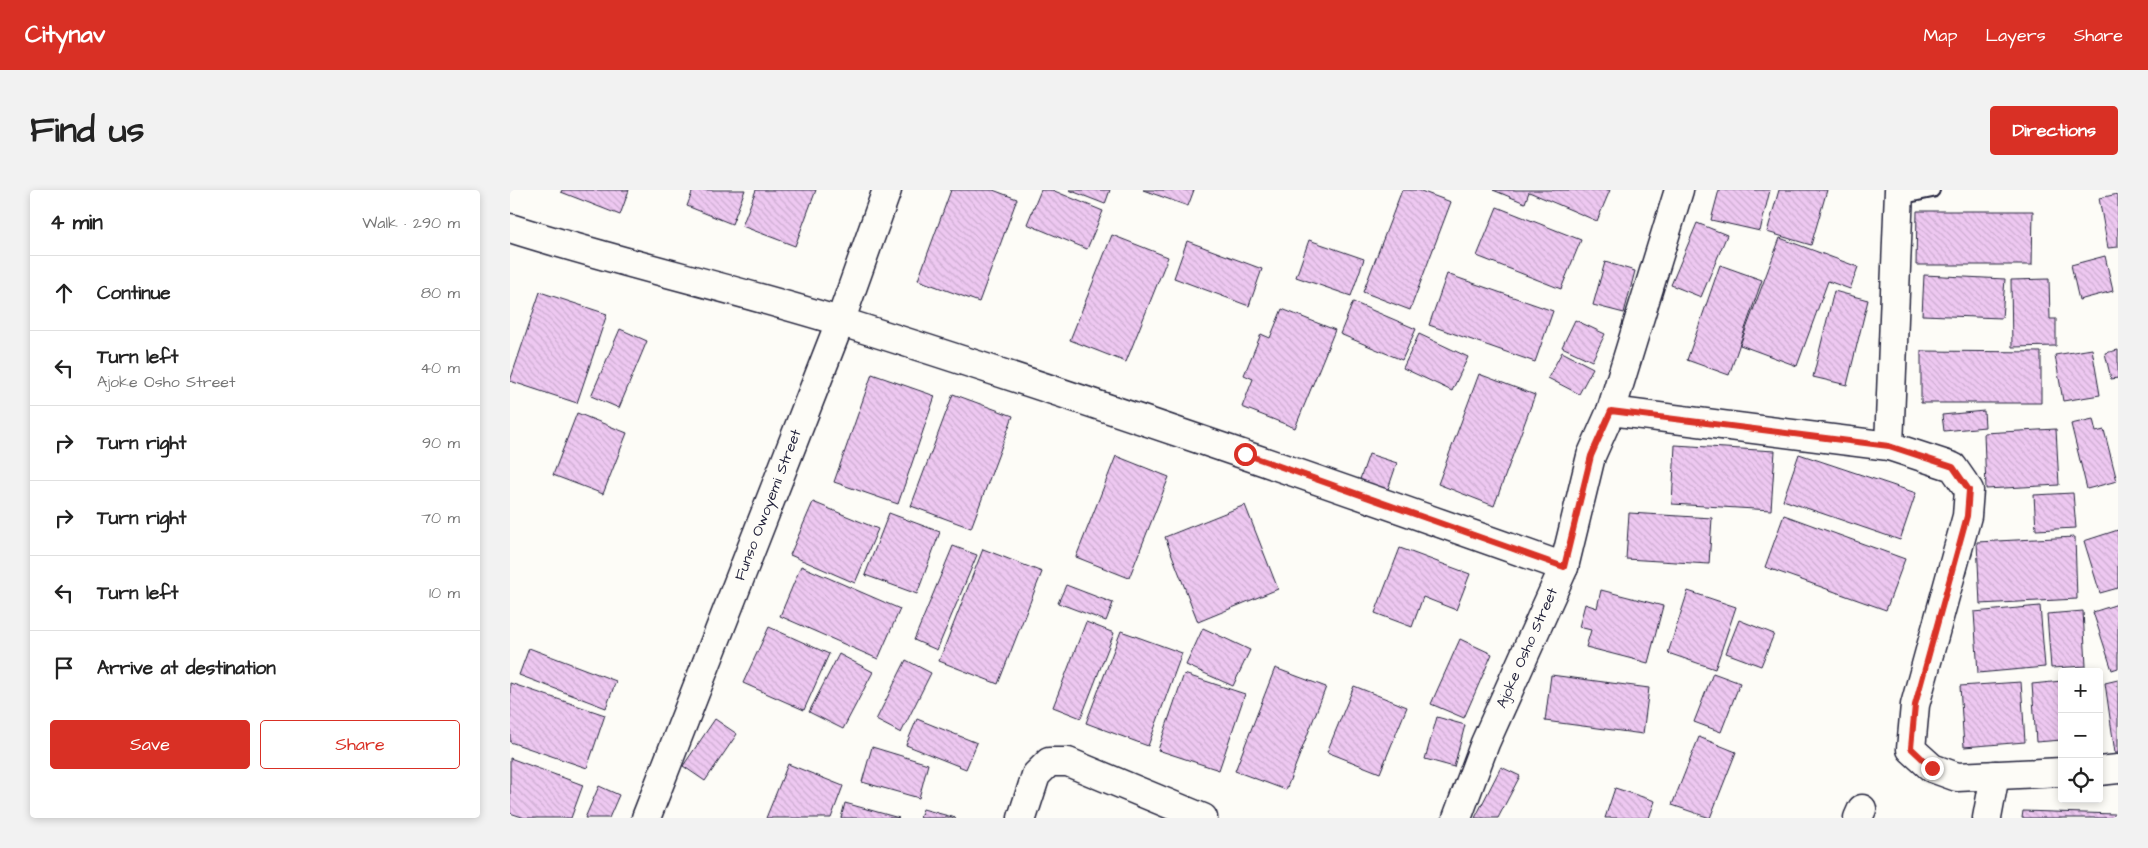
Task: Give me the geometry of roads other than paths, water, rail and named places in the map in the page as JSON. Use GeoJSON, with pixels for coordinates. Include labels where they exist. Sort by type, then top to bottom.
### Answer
{"type":"FeatureCollection","features":[{"type":"Feature","properties":{"kind":"street","name":"Funso Owoyemi Street"},"geometry":{"type":"LineString","coordinates":[[646,818],[840,322],[887,190]]}},
{"type":"Feature","properties":{"kind":"street","name":"Ajoke Osho Street"},"geometry":{"type":"LineString","coordinates":[[1456,818],[1485,743],[1564,567],[1591,456],[1611,411],[1679,190]]}},
{"type":"Feature","properties":{"kind":"street"},"geometry":{"type":"LineString","coordinates":[[1889,446],[1899,193]]}},
{"type":"Feature","properties":{"kind":"street"},"geometry":{"type":"LineString","coordinates":[[510,228],[584,252],[840,322],[1245,454],[1564,567]]}},
{"type":"Feature","properties":{"kind":"street"},"geometry":{"type":"LineString","coordinates":[[1611,411],[1889,446],[1953,467],[1969,490],[1967,516],[1915,705],[1911,748],[1932,768],[1957,777],[2058,772]]}},
{"type":"Feature","properties":{"kind":"street"},"geometry":{"type":"LineString","coordinates":[[1022,818],[1036,775],[1049,762],[1068,762],[1203,818]]}},
{"type":"Feature","properties":{"kind":"street"},"geometry":{"type":"LineString","coordinates":[[2103,771],[2118,769]]}},
{"type":"Feature","properties":{"kind":"street"},"geometry":{"type":"LineString","coordinates":[[1987,818],[1995,775]]}},
{"type":"Feature","properties":{"kind":"lane"},"geometry":{"type":"LineString","coordinates":[[1899,193],[1932,190]]}}]}
